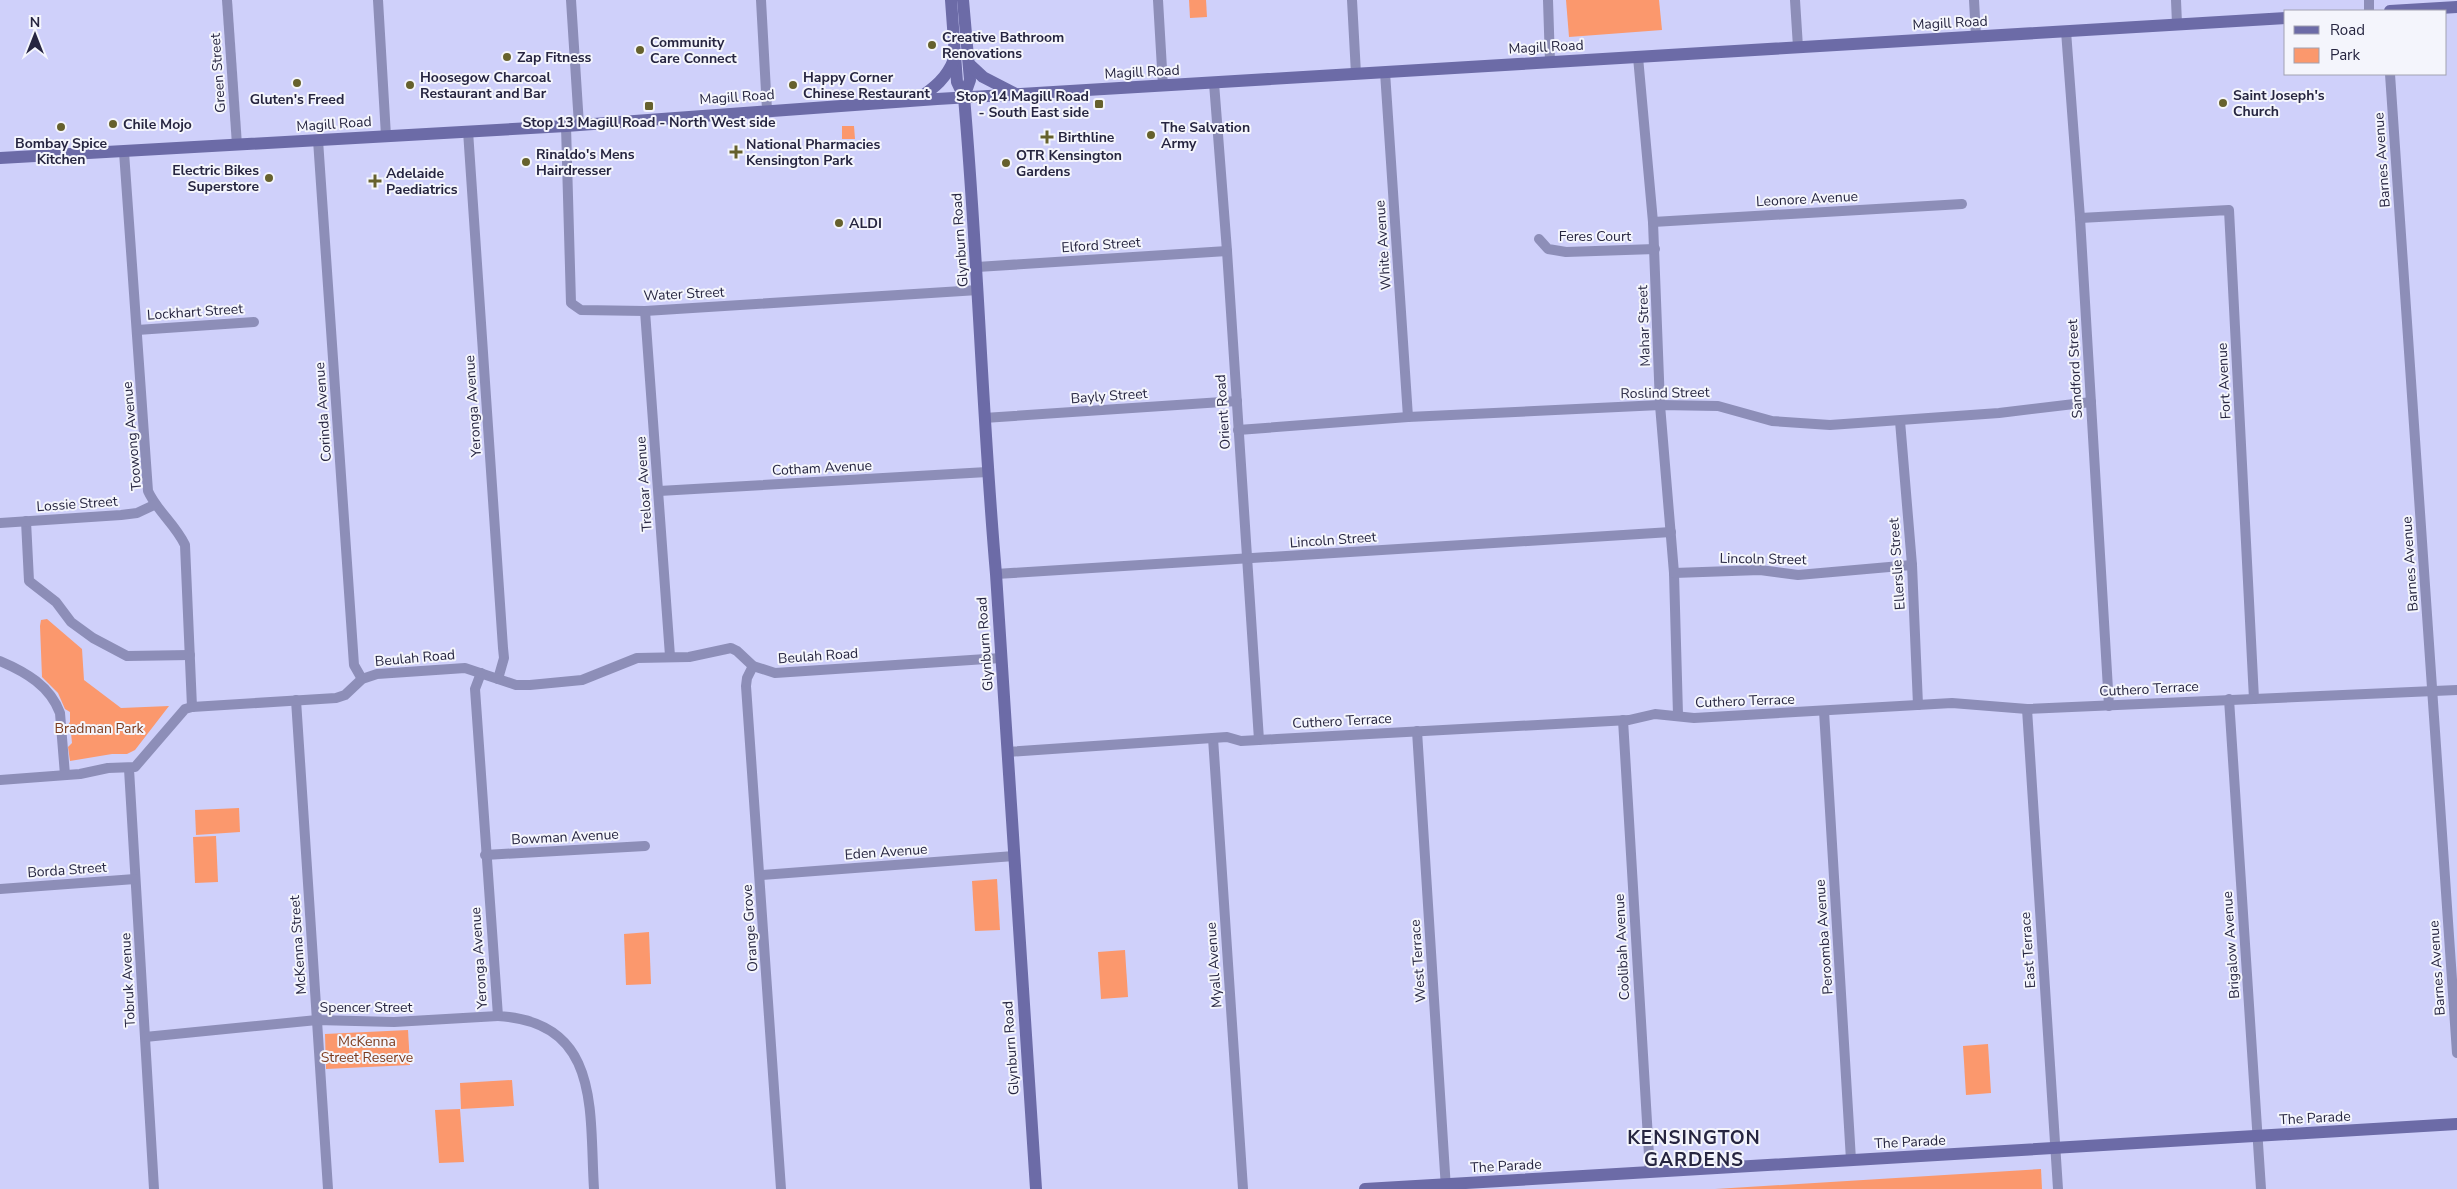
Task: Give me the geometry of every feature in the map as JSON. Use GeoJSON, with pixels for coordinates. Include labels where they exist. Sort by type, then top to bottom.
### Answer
{"type":"FeatureCollection","features":[{"type":"Feature","properties":{"kind":"main road","name":"Glynburn Road"},"geometry":{"type":"LineString","coordinates":[[951,0],[957,82],[964,97],[977,267],[987,472],[996,574],[1036,1189]]}},
{"type":"Feature","properties":{"kind":"main road","name":"Glynburn Road"},"geometry":{"type":"LineString","coordinates":[[963,0],[970,80],[964,97]]}},
{"type":"Feature","properties":{"kind":"main road"},"geometry":{"type":"LineString","coordinates":[[2407,10],[2457,7]]}},
{"type":"Feature","properties":{"kind":"main road","name":"Magill Road"},"geometry":{"type":"LineString","coordinates":[[0,158],[566,126],[916,100],[2284,18]]}},
{"type":"Feature","properties":{"kind":"main road"},"geometry":{"type":"LineString","coordinates":[[916,100],[937,86],[950,71],[955,56]]}},
{"type":"Feature","properties":{"kind":"main road"},"geometry":{"type":"LineString","coordinates":[[969,64],[983,77],[1016,94]]}},
{"type":"Feature","properties":{"kind":"main road","name":"The Parade"},"geometry":{"type":"LineString","coordinates":[[1365,1189],[1446,1186],[2457,1124]]}},
{"type":"Feature","properties":{"kind":"street","name":"Green Street"},"geometry":{"type":"LineString","coordinates":[[227,0],[236,145]]}},
{"type":"Feature","properties":{"kind":"street"},"geometry":{"type":"LineString","coordinates":[[378,0],[386,136]]}},
{"type":"Feature","properties":{"kind":"street"},"geometry":{"type":"LineString","coordinates":[[571,0],[579,125]]}},
{"type":"Feature","properties":{"kind":"street"},"geometry":{"type":"LineString","coordinates":[[761,0],[768,110]]}},
{"type":"Feature","properties":{"kind":"street"},"geometry":{"type":"LineString","coordinates":[[1158,0],[1163,86]]}},
{"type":"Feature","properties":{"kind":"street"},"geometry":{"type":"LineString","coordinates":[[1352,0],[1356,74]]}},
{"type":"Feature","properties":{"kind":"street"},"geometry":{"type":"LineString","coordinates":[[1548,0],[1550,62]]}},
{"type":"Feature","properties":{"kind":"street"},"geometry":{"type":"LineString","coordinates":[[1795,0],[1798,47]]}},
{"type":"Feature","properties":{"kind":"street"},"geometry":{"type":"LineString","coordinates":[[1974,0],[1976,36]]}},
{"type":"Feature","properties":{"kind":"street"},"geometry":{"type":"LineString","coordinates":[[2176,0],[2177,24]]}},
{"type":"Feature","properties":{"kind":"street","name":"Sandford Street"},"geometry":{"type":"LineString","coordinates":[[2066,31],[2080,218],[2109,706]]}},
{"type":"Feature","properties":{"kind":"street","name":"Mahar Street"},"geometry":{"type":"LineString","coordinates":[[1638,57],[1653,222],[1660,405],[1674,572],[1678,715]]}},
{"type":"Feature","properties":{"kind":"street","name":"White Avenue"},"geometry":{"type":"LineString","coordinates":[[1385,72],[1408,417]]}},
{"type":"Feature","properties":{"kind":"street","name":"Barnes Avenue"},"geometry":{"type":"LineString","coordinates":[[2390,75],[2457,1053]]}},
{"type":"Feature","properties":{"kind":"street","name":"Orient Road"},"geometry":{"type":"LineString","coordinates":[[1214,83],[1259,740]]}},
{"type":"Feature","properties":{"kind":"street","name":"Water Street"},"geometry":{"type":"LineString","coordinates":[[566,126],[571,303],[581,310],[645,311],[978,290]]}},
{"type":"Feature","properties":{"kind":"street","name":"Yeronga Avenue"},"geometry":{"type":"LineString","coordinates":[[468,131],[504,658],[498,679]]}},
{"type":"Feature","properties":{"kind":"street","name":"Corinda Avenue"},"geometry":{"type":"LineString","coordinates":[[318,140],[354,665],[362,679]]}},
{"type":"Feature","properties":{"kind":"street","name":"Toowong Avenue"},"geometry":{"type":"LineString","coordinates":[[124,152],[148,491],[154,505],[178,530],[185,545],[192,707]]}},
{"type":"Feature","properties":{"kind":"street","name":"Leonore Avenue"},"geometry":{"type":"LineString","coordinates":[[1653,222],[1962,204]]}},
{"type":"Feature","properties":{"kind":"street","name":"Fort Avenue"},"geometry":{"type":"LineString","coordinates":[[2080,218],[2229,210],[2254,699]]}},
{"type":"Feature","properties":{"kind":"street","name":"Feres Court"},"geometry":{"type":"LineString","coordinates":[[1539,239],[1548,249],[1566,252],[1654,249]]}},
{"type":"Feature","properties":{"kind":"street","name":"Elford Street"},"geometry":{"type":"LineString","coordinates":[[977,267],[1227,251]]}},
{"type":"Feature","properties":{"kind":"street","name":"Treloar Avenue"},"geometry":{"type":"LineString","coordinates":[[645,311],[670,656]]}},
{"type":"Feature","properties":{"kind":"street","name":"Lockhart Street"},"geometry":{"type":"LineString","coordinates":[[137,330],[254,322]]}},
{"type":"Feature","properties":{"kind":"street","name":"Bayly Street"},"geometry":{"type":"LineString","coordinates":[[984,418],[1236,401]]}},
{"type":"Feature","properties":{"kind":"street","name":"Roslind Street"},"geometry":{"type":"LineString","coordinates":[[1238,430],[1408,417],[1660,405],[1718,406],[1772,421],[1830,425],[1900,422],[2091,402]]}},
{"type":"Feature","properties":{"kind":"street","name":"Ellerslie Street"},"geometry":{"type":"LineString","coordinates":[[1900,422],[1912,565],[1918,705]]}},
{"type":"Feature","properties":{"kind":"street","name":"Cotham Avenue"},"geometry":{"type":"LineString","coordinates":[[659,491],[987,472]]}},
{"type":"Feature","properties":{"kind":"street","name":"Lossie Street"},"geometry":{"type":"LineString","coordinates":[[0,523],[137,513],[154,505]]}},
{"type":"Feature","properties":{"kind":"street"},"geometry":{"type":"LineString","coordinates":[[26,521],[29,581],[56,602],[71,622],[93,638],[127,656],[190,655]]}},
{"type":"Feature","properties":{"kind":"street","name":"Lincoln Street"},"geometry":{"type":"LineString","coordinates":[[996,574],[1671,532]]}},
{"type":"Feature","properties":{"kind":"street","name":"Lincoln Street"},"geometry":{"type":"LineString","coordinates":[[1674,572],[1760,570],[1798,575],[1912,565]]}},
{"type":"Feature","properties":{"kind":"street","name":"Beulah Road"},"geometry":{"type":"LineString","coordinates":[[192,707],[336,698],[345,695],[362,679],[377,674],[465,668],[523,685],[582,680],[637,658],[689,657],[731,648],[738,651],[754,666],[775,673],[1001,658]]}},
{"type":"Feature","properties":{"kind":"street"},"geometry":{"type":"LineString","coordinates":[[0,661],[24,672],[40,684],[57,706],[60,713],[65,775]]}},
{"type":"Feature","properties":{"kind":"street","name":"Orange Grove"},"geometry":{"type":"LineString","coordinates":[[754,666],[747,678],[746,686],[761,875],[781,1189]]}},
{"type":"Feature","properties":{"kind":"street","name":"Yeronga Avenue"},"geometry":{"type":"LineString","coordinates":[[481,673],[475,689],[485,855],[498,1016],[513,1016],[550,1031],[569,1044],[581,1065],[587,1088],[594,1189]]}},
{"type":"Feature","properties":{"kind":"street","name":"Cuthero Terrace"},"geometry":{"type":"LineString","coordinates":[[1007,752],[1213,738],[1259,740],[1623,720],[1636,719],[1648,714],[1678,715],[1694,718],[1918,705],[1984,704],[2026,708],[2109,706],[2457,690]]}},
{"type":"Feature","properties":{"kind":"street","name":"Brigalow Avenue"},"geometry":{"type":"LineString","coordinates":[[2229,699],[2261,1189]]}},
{"type":"Feature","properties":{"kind":"street","name":"McKenna Street"},"geometry":{"type":"LineString","coordinates":[[296,700],[328,1189]]}},
{"type":"Feature","properties":{"kind":"street"},"geometry":{"type":"LineString","coordinates":[[0,780],[65,775],[108,768],[129,769],[135,767],[180,713],[192,707]]}},
{"type":"Feature","properties":{"kind":"street","name":"East Terrace"},"geometry":{"type":"LineString","coordinates":[[2026,708],[2058,1189]]}},
{"type":"Feature","properties":{"kind":"street","name":"Peroomba Avenue"},"geometry":{"type":"LineString","coordinates":[[1824,711],[1851,1160]]}},
{"type":"Feature","properties":{"kind":"street","name":"Coolibah Avenue"},"geometry":{"type":"LineString","coordinates":[[1623,720],[1650,1172]]}},
{"type":"Feature","properties":{"kind":"street","name":"West Terrace"},"geometry":{"type":"LineString","coordinates":[[1417,731],[1446,1186]]}},
{"type":"Feature","properties":{"kind":"street","name":"Myall Avenue"},"geometry":{"type":"LineString","coordinates":[[1213,738],[1243,1189]]}},
{"type":"Feature","properties":{"kind":"street","name":"Tobruk Avenue"},"geometry":{"type":"LineString","coordinates":[[129,769],[154,1189]]}},
{"type":"Feature","properties":{"kind":"street","name":"Bowman Avenue"},"geometry":{"type":"LineString","coordinates":[[485,855],[645,846]]}},
{"type":"Feature","properties":{"kind":"street","name":"Eden Avenue"},"geometry":{"type":"LineString","coordinates":[[761,875],[1014,856]]}},
{"type":"Feature","properties":{"kind":"street","name":"Borda Street"},"geometry":{"type":"LineString","coordinates":[[0,889],[135,879]]}},
{"type":"Feature","properties":{"kind":"street","name":"Spencer Street"},"geometry":{"type":"LineString","coordinates":[[145,1037],[317,1020],[394,1022],[498,1016]]}},
{"type":"Feature","properties":{"kind":"green space"},"geometry":{"type":"Polygon","coordinates":[[[1189,0],[1206,0],[1207,17],[1190,18],[1189,0]]]}},
{"type":"Feature","properties":{"kind":"green space"},"geometry":{"type":"Polygon","coordinates":[[[1566,0],[1659,0],[1662,30],[1569,37],[1566,0]]]}},
{"type":"Feature","properties":{"kind":"green space"},"geometry":{"type":"Polygon","coordinates":[[[842,126],[854,126],[855,139],[842,139],[842,126]]]}},
{"type":"Feature","properties":{"kind":"green space","name":"Bradman Park"},"geometry":{"type":"Polygon","coordinates":[[[47,619],[82,649],[84,680],[121,708],[169,706],[135,750],[127,754],[112,754],[70,761],[68,747],[72,743],[71,733],[67,726],[70,722],[70,712],[65,709],[58,693],[42,677],[40,626],[41,620],[47,619]]]}},
{"type":"Feature","properties":{"kind":"green space"},"geometry":{"type":"Polygon","coordinates":[[[239,808],[240,832],[196,835],[195,810],[239,808]]]}},
{"type":"Feature","properties":{"kind":"green space"},"geometry":{"type":"Polygon","coordinates":[[[216,836],[218,882],[195,883],[193,837],[216,836]]]}},
{"type":"Feature","properties":{"kind":"green space"},"geometry":{"type":"Polygon","coordinates":[[[997,879],[1000,930],[975,931],[972,881],[997,879]]]}},
{"type":"Feature","properties":{"kind":"green space"},"geometry":{"type":"Polygon","coordinates":[[[649,932],[651,984],[626,985],[624,934],[649,932]]]}},
{"type":"Feature","properties":{"kind":"green space"},"geometry":{"type":"Polygon","coordinates":[[[1125,950],[1128,997],[1101,999],[1098,952],[1125,950]]]}},
{"type":"Feature","properties":{"kind":"green space","name":"McKenna Street Reserve"},"geometry":{"type":"Polygon","coordinates":[[[408,1030],[410,1065],[326,1069],[325,1034],[408,1030]]]}},
{"type":"Feature","properties":{"kind":"green space"},"geometry":{"type":"Polygon","coordinates":[[[1988,1044],[1991,1093],[1966,1095],[1963,1046],[1988,1044]]]}},
{"type":"Feature","properties":{"kind":"green space"},"geometry":{"type":"Polygon","coordinates":[[[512,1080],[514,1106],[461,1109],[460,1083],[512,1080]]]}},
{"type":"Feature","properties":{"kind":"green space"},"geometry":{"type":"Polygon","coordinates":[[[460,1109],[464,1162],[439,1163],[435,1110],[460,1109]]]}},
{"type":"Feature","properties":{"kind":"green space"},"geometry":{"type":"Polygon","coordinates":[[[2041,1169],[2042,1189],[1715,1189],[2041,1169]]]}},
{"type":"Feature","properties":{"kind":"place","name":"Creative Bathroom Renovations"},"geometry":{"type":"Point","coordinates":[932,45]}},
{"type":"Feature","properties":{"kind":"place","name":"Community Care Connect"},"geometry":{"type":"Point","coordinates":[640,50]}},
{"type":"Feature","properties":{"kind":"place","name":"Zap Fitness"},"geometry":{"type":"Point","coordinates":[507,57]}},
{"type":"Feature","properties":{"kind":"place","name":"Gluten's Freed"},"geometry":{"type":"Point","coordinates":[297,83]}},
{"type":"Feature","properties":{"kind":"place","name":"Hoosegow Charcoal Restaurant and Bar"},"geometry":{"type":"Point","coordinates":[410,85]}},
{"type":"Feature","properties":{"kind":"place","name":"Happy Corner Chinese Restaurant"},"geometry":{"type":"Point","coordinates":[793,85]}},
{"type":"Feature","properties":{"kind":"place","name":"Saint Joseph's Church"},"geometry":{"type":"Point","coordinates":[2223,103]}},
{"type":"Feature","properties":{"kind":"place","name":"Stop 14 Magill Road - South East side"},"geometry":{"type":"Point","coordinates":[1099,104]}},
{"type":"Feature","properties":{"kind":"place","name":"Stop 13 Magill Road - North West side"},"geometry":{"type":"Point","coordinates":[649,106]}},
{"type":"Feature","properties":{"kind":"place","name":"Chile Mojo"},"geometry":{"type":"Point","coordinates":[113,124]}},
{"type":"Feature","properties":{"kind":"place","name":"Bombay Spice Kitchen"},"geometry":{"type":"Point","coordinates":[61,127]}},
{"type":"Feature","properties":{"kind":"place","name":"The Salvation Army"},"geometry":{"type":"Point","coordinates":[1151,135]}},
{"type":"Feature","properties":{"kind":"place","name":"Birthline"},"geometry":{"type":"Point","coordinates":[1047,137]}},
{"type":"Feature","properties":{"kind":"place","name":"National Pharmacies Kensington Park"},"geometry":{"type":"Point","coordinates":[736,152]}},
{"type":"Feature","properties":{"kind":"place","name":"Rinaldo's Mens Hairdresser"},"geometry":{"type":"Point","coordinates":[526,162]}},
{"type":"Feature","properties":{"kind":"place","name":"OTR Kensington Gardens"},"geometry":{"type":"Point","coordinates":[1006,163]}},
{"type":"Feature","properties":{"kind":"place","name":"Electric Bikes Superstore"},"geometry":{"type":"Point","coordinates":[269,178]}},
{"type":"Feature","properties":{"kind":"place","name":"Adelaide Paediatrics"},"geometry":{"type":"Point","coordinates":[375,181]}},
{"type":"Feature","properties":{"kind":"place","name":"ALDI"},"geometry":{"type":"Point","coordinates":[839,223]}},
{"type":"Feature","properties":{"kind":"district","name":"KENSINGTON GARDENS"},"geometry":{"type":"Point","coordinates":[1694,1149]}}]}
